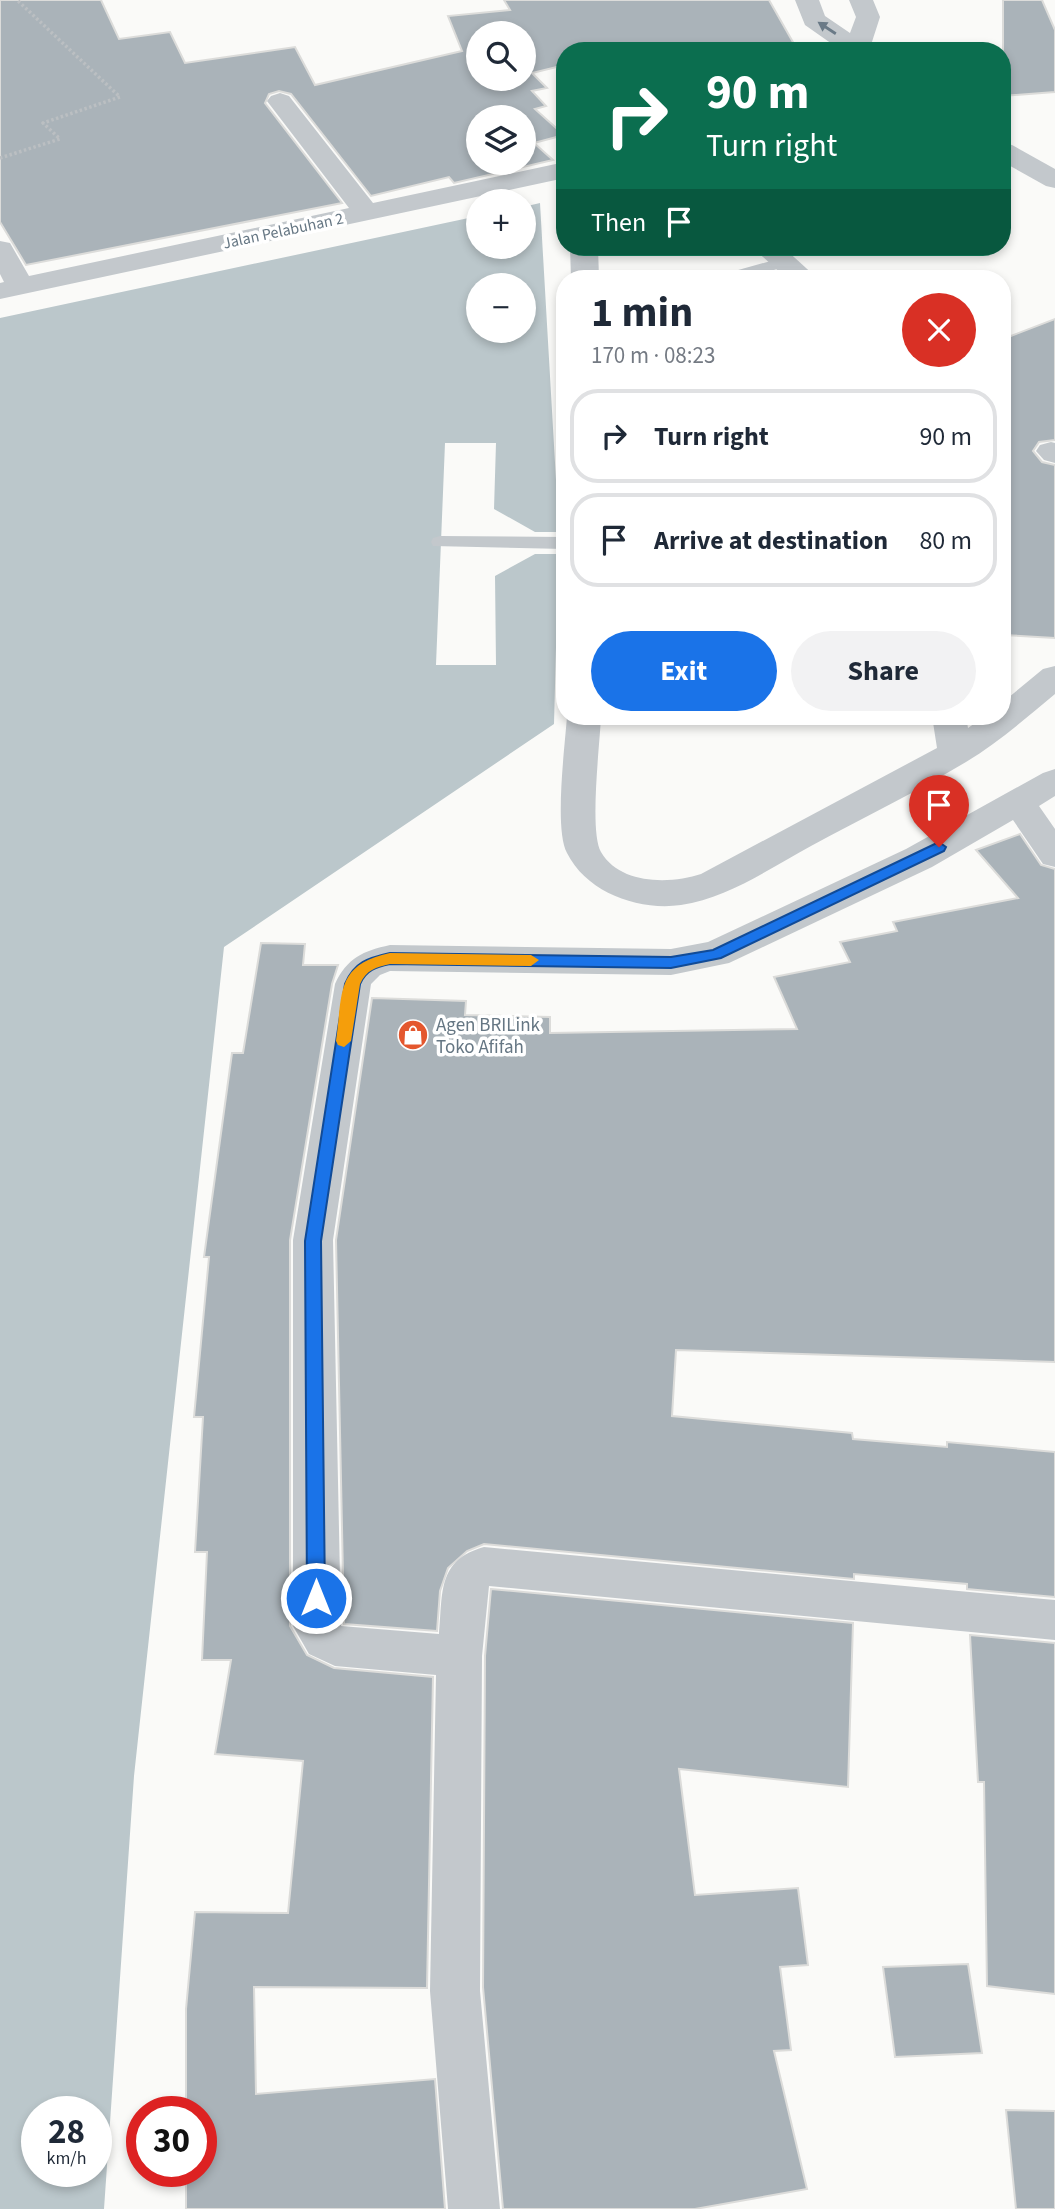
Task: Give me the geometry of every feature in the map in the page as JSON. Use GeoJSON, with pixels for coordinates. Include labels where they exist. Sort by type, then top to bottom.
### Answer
{"type":"FeatureCollection","features":[{"type":"Feature","properties":{"kind":"street"},"geometry":{"type":"LineString","coordinates":[[807,0],[814,20],[847,42]]}},
{"type":"Feature","properties":{"kind":"street"},"geometry":{"type":"LineString","coordinates":[[860,42],[868,17],[861,0]]}},
{"type":"Feature","properties":{"kind":"street"},"geometry":{"type":"LineString","coordinates":[[280,100],[366,212]]}},
{"type":"Feature","properties":{"kind":"street"},"geometry":{"type":"LineString","coordinates":[[1011,155],[1055,180]]}},
{"type":"Feature","properties":{"kind":"street","name":"Jalan Pelabuhan 2"},"geometry":{"type":"LineString","coordinates":[[10,289],[556,172]]}},
{"type":"Feature","properties":{"kind":"street"},"geometry":{"type":"LineString","coordinates":[[0,249],[10,289]]}},
{"type":"Feature","properties":{"kind":"street"},"geometry":{"type":"LineString","coordinates":[[1011,713],[1055,677]]}},
{"type":"Feature","properties":{"kind":"street"},"geometry":{"type":"LineString","coordinates":[[584,725],[581,787],[583,851],[600,874],[633,890],[680,893],[714,883],[955,753],[995,725]]}},
{"type":"Feature","properties":{"kind":"street"},"geometry":{"type":"LineString","coordinates":[[950,725],[955,753]]}},
{"type":"Feature","properties":{"kind":"street"},"geometry":{"type":"LineString","coordinates":[[460,1656],[340,1647],[327,1643],[320,1637],[316,1626],[313,1241],[352,984],[357,972],[371,962],[390,958],[671,962],[716,954],[919,858],[1055,782]]}},
{"type":"Feature","properties":{"kind":"street"},"geometry":{"type":"LineString","coordinates":[[1018,802],[1055,855]]}},
{"type":"Feature","properties":{"kind":"street"},"geometry":{"type":"LineString","coordinates":[[474,2209],[455,1991],[460,1656],[467,1580],[477,1568],[484,1566],[1055,1620]]}},
{"type":"Feature","properties":{"kind":"lane"},"geometry":{"type":"LineString","coordinates":[[758,270],[785,262]]}},
{"type":"Feature","properties":{"kind":"lane"},"geometry":{"type":"LineString","coordinates":[[440,542],[556,543]]}},
{"type":"Feature","properties":{"kind":"path"},"geometry":{"type":"LineString","coordinates":[[0,158],[60,139],[43,124],[120,97],[17,0]]}},
{"type":"Feature","properties":{"kind":"shaded area"},"geometry":{"type":"Polygon","coordinates":[[[540,203],[556,480],[554,724],[224,947],[134,1776],[112,2096],[21,2096],[21,2187],[106,2187],[104,2209],[0,2209],[0,318],[466,219],[466,259],[536,259],[536,204],[540,203]]]}},
{"type":"Feature","properties":{"kind":"pier"},"geometry":{"type":"Polygon","coordinates":[[[445,443],[496,443],[494,509],[535,532],[556,532],[556,554],[535,554],[495,576],[496,665],[436,665],[445,443]]]}},
{"type":"Feature","properties":{"kind":"building"},"geometry":{"type":"Polygon","coordinates":[[[0,0],[101,0],[119,39],[170,32],[185,63],[295,47],[315,85],[462,51],[448,16],[510,10],[504,0],[769,0],[793,42],[556,42],[556,67],[536,72],[536,21],[466,21],[466,91],[532,91],[546,106],[536,109],[536,105],[466,105],[466,175],[488,175],[454,183],[449,177],[371,196],[291,94],[279,91],[269,94],[265,103],[342,203],[26,265],[0,222],[0,0]]]}},
{"type":"Feature","properties":{"kind":"building"},"geometry":{"type":"Polygon","coordinates":[[[1003,0],[1042,0],[1055,30],[1055,92],[1011,95],[1011,42],[1003,42],[1003,0]]]}},
{"type":"Feature","properties":{"kind":"building"},"geometry":{"type":"Polygon","coordinates":[[[536,77],[547,88],[536,90],[536,77]]]}},
{"type":"Feature","properties":{"kind":"building"},"geometry":{"type":"Polygon","coordinates":[[[536,110],[556,128],[556,137],[536,142],[536,110]]]}},
{"type":"Feature","properties":{"kind":"building"},"geometry":{"type":"Polygon","coordinates":[[[536,145],[553,160],[536,164],[536,145]]]}},
{"type":"Feature","properties":{"kind":"building"},"geometry":{"type":"Polygon","coordinates":[[[1055,319],[1055,440],[1039,442],[1033,451],[1042,462],[1055,465],[1055,638],[1011,635],[1011,336],[1055,319]]]}},
{"type":"Feature","properties":{"kind":"building"},"geometry":{"type":"Polygon","coordinates":[[[1020,834],[1041,865],[1055,869],[1055,1362],[676,1350],[672,1416],[852,1433],[853,1439],[947,1447],[947,1442],[1055,1452],[1055,1597],[967,1589],[967,1584],[854,1574],[854,1579],[484,1544],[467,1551],[448,1568],[440,1591],[437,1631],[344,1624],[336,1240],[372,998],[466,1001],[465,1015],[550,1017],[550,1033],[797,1029],[774,977],[850,962],[840,942],[897,931],[893,922],[1018,898],[976,850],[1020,834]]]}},
{"type":"Feature","properties":{"kind":"building"},"geometry":{"type":"Polygon","coordinates":[[[261,943],[305,944],[303,965],[338,965],[332,984],[290,1240],[290,1626],[307,1655],[334,1668],[433,1677],[427,1988],[254,1987],[256,2094],[435,2079],[445,2209],[186,2209],[186,2187],[217,2187],[217,2096],[186,2096],[186,2009],[195,1912],[288,1913],[303,1761],[215,1754],[231,1660],[202,1660],[207,1552],[195,1552],[203,1417],[194,1417],[209,1257],[204,1257],[232,1053],[243,1053],[261,943]]]}},
{"type":"Feature","properties":{"kind":"building"},"geometry":{"type":"Polygon","coordinates":[[[491,1589],[853,1623],[848,1787],[679,1769],[695,1895],[798,1888],[808,1965],[780,1967],[791,2050],[774,2051],[807,2189],[695,2209],[503,2209],[483,1987],[485,1656],[491,1589]]]}},
{"type":"Feature","properties":{"kind":"building"},"geometry":{"type":"Polygon","coordinates":[[[970,1635],[1055,1643],[1055,1994],[987,1986],[984,1782],[978,1782],[970,1635]]]}},
{"type":"Feature","properties":{"kind":"building"},"geometry":{"type":"Polygon","coordinates":[[[968,1964],[982,2053],[895,2057],[883,1967],[968,1964]]]}},
{"type":"Feature","properties":{"kind":"building"},"geometry":{"type":"Polygon","coordinates":[[[1006,2110],[1055,2111],[1055,2209],[1016,2209],[1006,2110]]]}},
{"type":"Feature","properties":{"kind":"slow traffic"},"geometry":{"type":"LineString","coordinates":[[344,1041],[352,984],[357,972],[371,962],[390,958],[531,960]]}},
{"type":"Feature","properties":{"kind":"place","name":"Agen BRILink Toko Afifah"},"geometry":{"type":"Point","coordinates":[413,1035]}},
{"type":"Feature","properties":{"kind":"route"},"geometry":{"type":"LineString","coordinates":[[316,1598],[313,1241],[352,984],[357,972],[371,962],[390,958],[671,962],[716,954],[939,847]]}}]}
